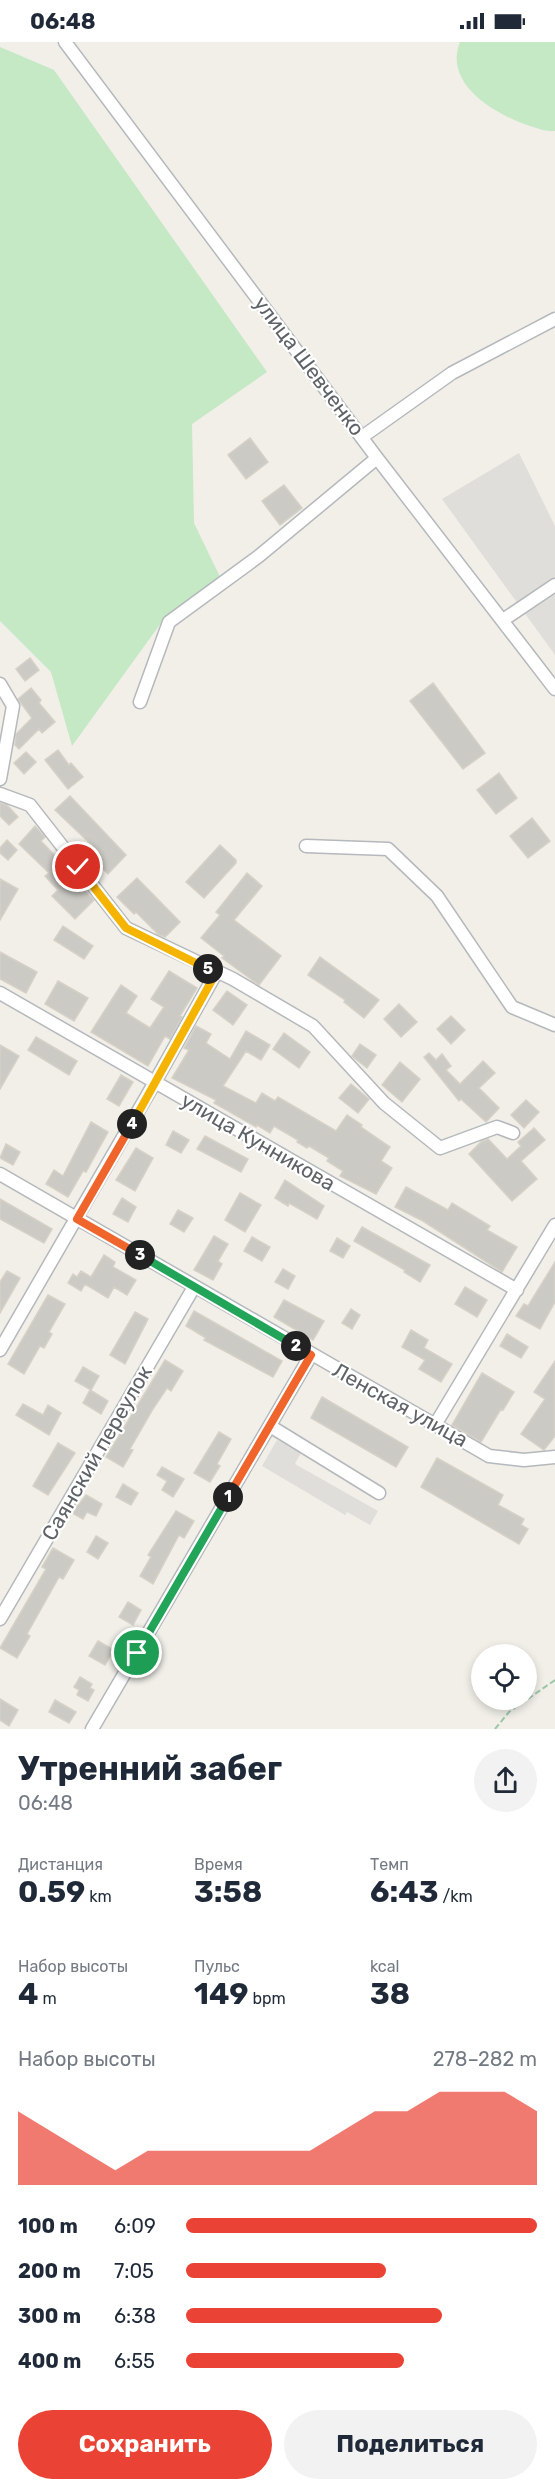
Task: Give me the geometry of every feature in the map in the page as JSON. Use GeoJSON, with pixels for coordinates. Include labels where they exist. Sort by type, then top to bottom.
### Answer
{"type":"FeatureCollection","features":[{"type":"Feature","properties":{"kind":"street","name":"улица Шевченко"},"geometry":{"type":"LineString","coordinates":[[65,42],[377,458],[555,689]]}},
{"type":"Feature","properties":{"kind":"street"},"geometry":{"type":"LineString","coordinates":[[362,437],[452,373],[555,319]]}},
{"type":"Feature","properties":{"kind":"street"},"geometry":{"type":"LineString","coordinates":[[140,702],[169,622],[259,556],[377,458]]}},
{"type":"Feature","properties":{"kind":"street"},"geometry":{"type":"LineString","coordinates":[[503,620],[555,585]]}},
{"type":"Feature","properties":{"kind":"street"},"geometry":{"type":"LineString","coordinates":[[0,684],[13,706],[0,779]]}},
{"type":"Feature","properties":{"kind":"street"},"geometry":{"type":"LineString","coordinates":[[0,794],[30,805],[126,928],[233,980],[313,1026],[384,1103],[440,1148],[497,1127],[513,1133]]}},
{"type":"Feature","properties":{"kind":"street"},"geometry":{"type":"LineString","coordinates":[[306,846],[388,849],[437,896],[512,1007],[555,1025]]}},
{"type":"Feature","properties":{"kind":"street"},"geometry":{"type":"LineString","coordinates":[[0,1350],[216,973]]}},
{"type":"Feature","properties":{"kind":"street","name":"улица Кунникова"},"geometry":{"type":"LineString","coordinates":[[0,993],[517,1290]]}},
{"type":"Feature","properties":{"kind":"street","name":"Ленская улица"},"geometry":{"type":"LineString","coordinates":[[0,1174],[489,1456],[524,1460],[555,1457]]}},
{"type":"Feature","properties":{"kind":"street"},"geometry":{"type":"LineString","coordinates":[[435,1425],[555,1225]]}},
{"type":"Feature","properties":{"kind":"street","name":"Саянский переулок"},"geometry":{"type":"LineString","coordinates":[[0,1619],[194,1287]]}},
{"type":"Feature","properties":{"kind":"street"},"geometry":{"type":"LineString","coordinates":[[92,1729],[311,1355]]}},
{"type":"Feature","properties":{"kind":"street"},"geometry":{"type":"LineString","coordinates":[[270,1426],[379,1493]]}},
{"type":"Feature","properties":{"kind":"path"},"geometry":{"type":"LineString","coordinates":[[495,1729],[509,1712],[555,1680]]}},
{"type":"Feature","properties":{"kind":"shaded area"},"geometry":{"type":"Polygon","coordinates":[[[519,453],[555,526],[555,655],[442,499],[519,453]]]}},
{"type":"Feature","properties":{"kind":"shaded area"},"geometry":{"type":"Polygon","coordinates":[[[277,1440],[301,1453],[295,1464],[378,1511],[370,1525],[347,1512],[345,1515],[262,1466],[277,1440]]]}},
{"type":"Feature","properties":{"kind":"green space"},"geometry":{"type":"Polygon","coordinates":[[[460,42],[555,42],[555,131],[541,130],[514,120],[487,105],[475,95],[465,84],[459,71],[457,57],[460,42]]]}},
{"type":"Feature","properties":{"kind":"green space"},"geometry":{"type":"Polygon","coordinates":[[[0,47],[54,70],[267,372],[192,424],[194,523],[221,579],[161,623],[72,746],[51,672],[0,621],[0,47]]]}},
{"type":"Feature","properties":{"kind":"building"},"geometry":{"type":"Polygon","coordinates":[[[250,438],[268,462],[246,479],[228,455],[250,438]]]}},
{"type":"Feature","properties":{"kind":"building"},"geometry":{"type":"Polygon","coordinates":[[[284,485],[302,508],[280,525],[262,501],[284,485]]]}},
{"type":"Feature","properties":{"kind":"building"},"geometry":{"type":"Polygon","coordinates":[[[30,658],[39,670],[25,681],[16,669],[30,658]]]}},
{"type":"Feature","properties":{"kind":"building"},"geometry":{"type":"Polygon","coordinates":[[[433,683],[485,753],[463,769],[410,701],[433,683]]]}},
{"type":"Feature","properties":{"kind":"building"},"geometry":{"type":"Polygon","coordinates":[[[31,688],[41,700],[39,703],[55,722],[42,733],[39,729],[19,749],[15,745],[16,734],[32,718],[18,699],[31,688]]]}},
{"type":"Feature","properties":{"kind":"building"},"geometry":{"type":"Polygon","coordinates":[[[58,750],[69,765],[71,763],[83,777],[68,789],[45,760],[58,750]]]}},
{"type":"Feature","properties":{"kind":"building"},"geometry":{"type":"Polygon","coordinates":[[[26,752],[36,762],[24,774],[14,763],[26,752]]]}},
{"type":"Feature","properties":{"kind":"building"},"geometry":{"type":"Polygon","coordinates":[[[499,773],[517,798],[496,814],[477,790],[499,773]]]}},
{"type":"Feature","properties":{"kind":"building"},"geometry":{"type":"Polygon","coordinates":[[[70,796],[126,855],[108,874],[92,859],[99,852],[55,810],[70,796]]]}},
{"type":"Feature","properties":{"kind":"building"},"geometry":{"type":"Polygon","coordinates":[[[0,803],[7,805],[18,817],[9,825],[0,816],[0,803]]]}},
{"type":"Feature","properties":{"kind":"building"},"geometry":{"type":"Polygon","coordinates":[[[532,818],[550,841],[528,858],[510,836],[532,818]]]}},
{"type":"Feature","properties":{"kind":"building"},"geometry":{"type":"Polygon","coordinates":[[[35,826],[45,837],[41,841],[61,862],[63,860],[70,870],[68,872],[94,900],[75,919],[52,896],[58,890],[45,876],[49,873],[19,844],[35,826]]]}},
{"type":"Feature","properties":{"kind":"building"},"geometry":{"type":"Polygon","coordinates":[[[7,840],[17,850],[8,860],[0,853],[0,848],[7,840]]]}},
{"type":"Feature","properties":{"kind":"building"},"geometry":{"type":"Polygon","coordinates":[[[220,845],[236,860],[236,863],[204,898],[186,882],[220,845]]]}},
{"type":"Feature","properties":{"kind":"building"},"geometry":{"type":"Polygon","coordinates":[[[247,873],[262,886],[234,920],[281,956],[259,985],[222,958],[224,956],[201,938],[220,915],[216,912],[247,873]]]}},
{"type":"Feature","properties":{"kind":"building"},"geometry":{"type":"Polygon","coordinates":[[[137,878],[180,922],[165,937],[158,934],[136,912],[134,914],[117,897],[137,878]]]}},
{"type":"Feature","properties":{"kind":"building"},"geometry":{"type":"Polygon","coordinates":[[[0,879],[18,889],[0,920],[0,879]]]}},
{"type":"Feature","properties":{"kind":"building"},"geometry":{"type":"Polygon","coordinates":[[[63,926],[93,946],[84,959],[54,940],[63,926]]]}},
{"type":"Feature","properties":{"kind":"building"},"geometry":{"type":"Polygon","coordinates":[[[0,952],[37,972],[26,993],[0,979],[0,952]]]}},
{"type":"Feature","properties":{"kind":"building"},"geometry":{"type":"Polygon","coordinates":[[[320,957],[379,1000],[364,1018],[344,1002],[345,1000],[308,975],[320,957]]]}},
{"type":"Feature","properties":{"kind":"building"},"geometry":{"type":"Polygon","coordinates":[[[169,971],[197,988],[180,1016],[182,1017],[170,1039],[165,1036],[148,1066],[91,1032],[121,985],[137,996],[126,1013],[150,1028],[164,1007],[151,999],[169,971]]]}},
{"type":"Feature","properties":{"kind":"building"},"geometry":{"type":"Polygon","coordinates":[[[58,981],[88,998],[74,1021],[45,1004],[58,981]]]}},
{"type":"Feature","properties":{"kind":"building"},"geometry":{"type":"Polygon","coordinates":[[[227,991],[247,1005],[233,1025],[213,1010],[227,991]]]}},
{"type":"Feature","properties":{"kind":"building"},"geometry":{"type":"Polygon","coordinates":[[[399,1004],[417,1022],[401,1037],[384,1019],[399,1004]]]}},
{"type":"Feature","properties":{"kind":"building"},"geometry":{"type":"Polygon","coordinates":[[[451,1016],[465,1030],[451,1044],[437,1029],[451,1016]]]}},
{"type":"Feature","properties":{"kind":"building"},"geometry":{"type":"Polygon","coordinates":[[[196,1026],[211,1034],[206,1043],[230,1059],[246,1031],[270,1045],[261,1060],[246,1051],[223,1086],[256,1103],[262,1093],[275,1101],[278,1097],[336,1131],[347,1115],[390,1147],[381,1161],[392,1168],[376,1194],[340,1176],[343,1171],[327,1161],[329,1158],[309,1146],[307,1148],[274,1126],[270,1133],[257,1125],[256,1127],[214,1103],[216,1100],[172,1078],[189,1050],[184,1048],[196,1026]]]}},
{"type":"Feature","properties":{"kind":"building"},"geometry":{"type":"Polygon","coordinates":[[[284,1033],[310,1052],[299,1068],[273,1049],[284,1033]]]}},
{"type":"Feature","properties":{"kind":"building"},"geometry":{"type":"Polygon","coordinates":[[[36,1037],[77,1061],[69,1075],[28,1050],[36,1037]]]}},
{"type":"Feature","properties":{"kind":"building"},"geometry":{"type":"Polygon","coordinates":[[[360,1044],[376,1055],[367,1068],[352,1056],[360,1044]]]}},
{"type":"Feature","properties":{"kind":"building"},"geometry":{"type":"Polygon","coordinates":[[[0,1045],[19,1056],[0,1089],[0,1045]]]}},
{"type":"Feature","properties":{"kind":"building"},"geometry":{"type":"Polygon","coordinates":[[[429,1053],[436,1060],[442,1054],[451,1066],[446,1070],[460,1084],[483,1061],[495,1073],[479,1088],[499,1108],[486,1122],[461,1099],[459,1101],[424,1057],[429,1053]]]}},
{"type":"Feature","properties":{"kind":"building"},"geometry":{"type":"Polygon","coordinates":[[[400,1062],[420,1079],[402,1102],[382,1085],[400,1062]]]}},
{"type":"Feature","properties":{"kind":"building"},"geometry":{"type":"Polygon","coordinates":[[[121,1075],[133,1082],[119,1106],[107,1099],[121,1075]]]}},
{"type":"Feature","properties":{"kind":"building"},"geometry":{"type":"Polygon","coordinates":[[[351,1084],[369,1099],[358,1113],[339,1098],[351,1084]]]}},
{"type":"Feature","properties":{"kind":"building"},"geometry":{"type":"Polygon","coordinates":[[[526,1100],[539,1112],[524,1128],[511,1115],[526,1100]]]}},
{"type":"Feature","properties":{"kind":"building"},"geometry":{"type":"Polygon","coordinates":[[[91,1122],[108,1132],[86,1172],[83,1171],[68,1197],[46,1184],[54,1170],[63,1176],[91,1122]]]}},
{"type":"Feature","properties":{"kind":"building"},"geometry":{"type":"Polygon","coordinates":[[[534,1128],[545,1140],[521,1161],[537,1179],[512,1201],[469,1154],[481,1142],[488,1139],[507,1159],[521,1146],[518,1142],[534,1128]]]}},
{"type":"Feature","properties":{"kind":"building"},"geometry":{"type":"Polygon","coordinates":[[[173,1131],[189,1140],[181,1153],[166,1145],[173,1131]]]}},
{"type":"Feature","properties":{"kind":"building"},"geometry":{"type":"Polygon","coordinates":[[[205,1136],[248,1159],[241,1172],[197,1149],[205,1136]]]}},
{"type":"Feature","properties":{"kind":"building"},"geometry":{"type":"Polygon","coordinates":[[[6,1144],[20,1152],[13,1165],[0,1158],[6,1144]]]}},
{"type":"Feature","properties":{"kind":"building"},"geometry":{"type":"Polygon","coordinates":[[[136,1148],[153,1158],[135,1191],[116,1180],[136,1148]]]}},
{"type":"Feature","properties":{"kind":"building"},"geometry":{"type":"Polygon","coordinates":[[[285,1180],[324,1206],[317,1219],[275,1198],[285,1180]]]}},
{"type":"Feature","properties":{"kind":"building"},"geometry":{"type":"Polygon","coordinates":[[[406,1187],[448,1210],[452,1203],[490,1226],[487,1230],[517,1247],[502,1272],[423,1221],[395,1207],[406,1187]]]}},
{"type":"Feature","properties":{"kind":"building"},"geometry":{"type":"Polygon","coordinates":[[[240,1193],[261,1205],[245,1232],[225,1220],[240,1193]]]}},
{"type":"Feature","properties":{"kind":"building"},"geometry":{"type":"Polygon","coordinates":[[[122,1198],[136,1207],[128,1222],[113,1214],[122,1198]]]}},
{"type":"Feature","properties":{"kind":"building"},"geometry":{"type":"Polygon","coordinates":[[[0,1199],[52,1229],[44,1243],[0,1219],[0,1199]]]}},
{"type":"Feature","properties":{"kind":"building"},"geometry":{"type":"Polygon","coordinates":[[[178,1210],[193,1218],[184,1232],[170,1224],[178,1210]]]}},
{"type":"Feature","properties":{"kind":"building"},"geometry":{"type":"Polygon","coordinates":[[[362,1227],[430,1265],[420,1282],[404,1272],[405,1270],[354,1241],[362,1227]]]}},
{"type":"Feature","properties":{"kind":"building"},"geometry":{"type":"Polygon","coordinates":[[[214,1236],[228,1244],[218,1261],[222,1264],[213,1280],[194,1270],[214,1236]]]}},
{"type":"Feature","properties":{"kind":"building"},"geometry":{"type":"Polygon","coordinates":[[[252,1237],[270,1247],[262,1261],[244,1251],[252,1237]]]}},
{"type":"Feature","properties":{"kind":"building"},"geometry":{"type":"Polygon","coordinates":[[[337,1238],[350,1246],[343,1258],[330,1251],[337,1238]]]}},
{"type":"Feature","properties":{"kind":"building"},"geometry":{"type":"Polygon","coordinates":[[[104,1255],[115,1262],[113,1267],[136,1280],[127,1295],[114,1287],[108,1298],[85,1284],[81,1291],[68,1283],[73,1274],[77,1277],[81,1271],[91,1277],[104,1255]]]}},
{"type":"Feature","properties":{"kind":"building"},"geometry":{"type":"Polygon","coordinates":[[[555,1262],[555,1302],[540,1329],[516,1316],[524,1304],[528,1306],[555,1262]]]}},
{"type":"Feature","properties":{"kind":"building"},"geometry":{"type":"Polygon","coordinates":[[[283,1269],[295,1276],[288,1289],[275,1282],[283,1269]]]}},
{"type":"Feature","properties":{"kind":"building"},"geometry":{"type":"Polygon","coordinates":[[[7,1271],[20,1278],[0,1313],[0,1282],[7,1271]]]}},
{"type":"Feature","properties":{"kind":"building"},"geometry":{"type":"Polygon","coordinates":[[[465,1287],[487,1300],[477,1317],[455,1304],[465,1287]]]}},
{"type":"Feature","properties":{"kind":"building"},"geometry":{"type":"Polygon","coordinates":[[[48,1295],[65,1304],[49,1332],[52,1334],[44,1348],[40,1346],[24,1374],[8,1364],[48,1295]]]}},
{"type":"Feature","properties":{"kind":"building"},"geometry":{"type":"Polygon","coordinates":[[[284,1300],[324,1321],[313,1340],[274,1317],[284,1300]]]}},
{"type":"Feature","properties":{"kind":"building"},"geometry":{"type":"Polygon","coordinates":[[[351,1309],[360,1315],[352,1329],[342,1323],[351,1309]]]}},
{"type":"Feature","properties":{"kind":"building"},"geometry":{"type":"Polygon","coordinates":[[[194,1311],[282,1361],[273,1377],[204,1340],[206,1338],[186,1326],[194,1311]]]}},
{"type":"Feature","properties":{"kind":"building"},"geometry":{"type":"Polygon","coordinates":[[[135,1312],[148,1319],[125,1364],[110,1355],[135,1312]]]}},
{"type":"Feature","properties":{"kind":"building"},"geometry":{"type":"Polygon","coordinates":[[[411,1330],[428,1340],[424,1348],[452,1364],[441,1382],[419,1369],[425,1360],[402,1347],[411,1330]]]}},
{"type":"Feature","properties":{"kind":"building"},"geometry":{"type":"Polygon","coordinates":[[[507,1334],[528,1347],[521,1358],[500,1346],[507,1334]]]}},
{"type":"Feature","properties":{"kind":"building"},"geometry":{"type":"Polygon","coordinates":[[[165,1360],[183,1371],[171,1391],[167,1388],[153,1409],[130,1449],[133,1450],[123,1467],[106,1457],[165,1360]]]}},
{"type":"Feature","properties":{"kind":"building"},"geometry":{"type":"Polygon","coordinates":[[[555,1361],[555,1436],[544,1450],[521,1434],[545,1399],[534,1392],[555,1361]]]}},
{"type":"Feature","properties":{"kind":"building"},"geometry":{"type":"Polygon","coordinates":[[[83,1367],[99,1376],[91,1390],[75,1381],[83,1367]]]}},
{"type":"Feature","properties":{"kind":"building"},"geometry":{"type":"Polygon","coordinates":[[[482,1373],[514,1392],[481,1442],[452,1425],[482,1373]]]}},
{"type":"Feature","properties":{"kind":"building"},"geometry":{"type":"Polygon","coordinates":[[[90,1390],[108,1401],[101,1414],[83,1403],[90,1390]]]}},
{"type":"Feature","properties":{"kind":"building"},"geometry":{"type":"Polygon","coordinates":[[[322,1397],[408,1447],[396,1467],[311,1418],[322,1397]]]}},
{"type":"Feature","properties":{"kind":"building"},"geometry":{"type":"Polygon","coordinates":[[[23,1404],[43,1415],[48,1405],[61,1413],[49,1435],[16,1415],[23,1404]]]}},
{"type":"Feature","properties":{"kind":"building"},"geometry":{"type":"Polygon","coordinates":[[[219,1432],[231,1439],[217,1464],[220,1466],[210,1482],[194,1473],[219,1432]]]}},
{"type":"Feature","properties":{"kind":"building"},"geometry":{"type":"Polygon","coordinates":[[[58,1443],[75,1453],[48,1495],[33,1486],[58,1443]]]}},
{"type":"Feature","properties":{"kind":"building"},"geometry":{"type":"Polygon","coordinates":[[[437,1458],[503,1495],[498,1505],[524,1519],[521,1525],[528,1529],[519,1544],[421,1487],[437,1458]]]}},
{"type":"Feature","properties":{"kind":"building"},"geometry":{"type":"Polygon","coordinates":[[[162,1467],[184,1479],[173,1497],[162,1490],[167,1481],[157,1475],[162,1467]]]}},
{"type":"Feature","properties":{"kind":"building"},"geometry":{"type":"Polygon","coordinates":[[[123,1484],[138,1493],[131,1505],[116,1497],[123,1484]]]}},
{"type":"Feature","properties":{"kind":"building"},"geometry":{"type":"Polygon","coordinates":[[[86,1495],[102,1504],[96,1516],[87,1512],[83,1519],[72,1513],[86,1495]]]}},
{"type":"Feature","properties":{"kind":"building"},"geometry":{"type":"Polygon","coordinates":[[[176,1511],[194,1521],[184,1538],[179,1535],[153,1584],[140,1576],[151,1557],[148,1555],[176,1511]]]}},
{"type":"Feature","properties":{"kind":"building"},"geometry":{"type":"Polygon","coordinates":[[[96,1536],[108,1543],[98,1559],[87,1552],[96,1536]]]}},
{"type":"Feature","properties":{"kind":"building"},"geometry":{"type":"Polygon","coordinates":[[[53,1548],[74,1560],[63,1579],[59,1577],[27,1634],[30,1636],[17,1658],[0,1648],[46,1569],[42,1567],[53,1548]]]}},
{"type":"Feature","properties":{"kind":"building"},"geometry":{"type":"Polygon","coordinates":[[[128,1602],[141,1610],[133,1625],[119,1617],[128,1602]]]}},
{"type":"Feature","properties":{"kind":"building"},"geometry":{"type":"Polygon","coordinates":[[[98,1641],[114,1650],[105,1665],[89,1656],[98,1641]]]}},
{"type":"Feature","properties":{"kind":"building"},"geometry":{"type":"Polygon","coordinates":[[[80,1677],[92,1684],[90,1688],[94,1690],[88,1701],[77,1695],[79,1690],[74,1687],[80,1677]]]}},
{"type":"Feature","properties":{"kind":"building"},"geometry":{"type":"Polygon","coordinates":[[[0,1699],[18,1710],[9,1726],[0,1720],[0,1699]]]}},
{"type":"Feature","properties":{"kind":"building"},"geometry":{"type":"Polygon","coordinates":[[[55,1700],[76,1712],[69,1723],[49,1712],[55,1700]]]}},
{"type":"Feature","properties":{"kind":"route"},"geometry":{"type":"LineString","coordinates":[[78,867],[126,928],[216,973],[77,1219],[311,1355],[137,1653]]}}]}
